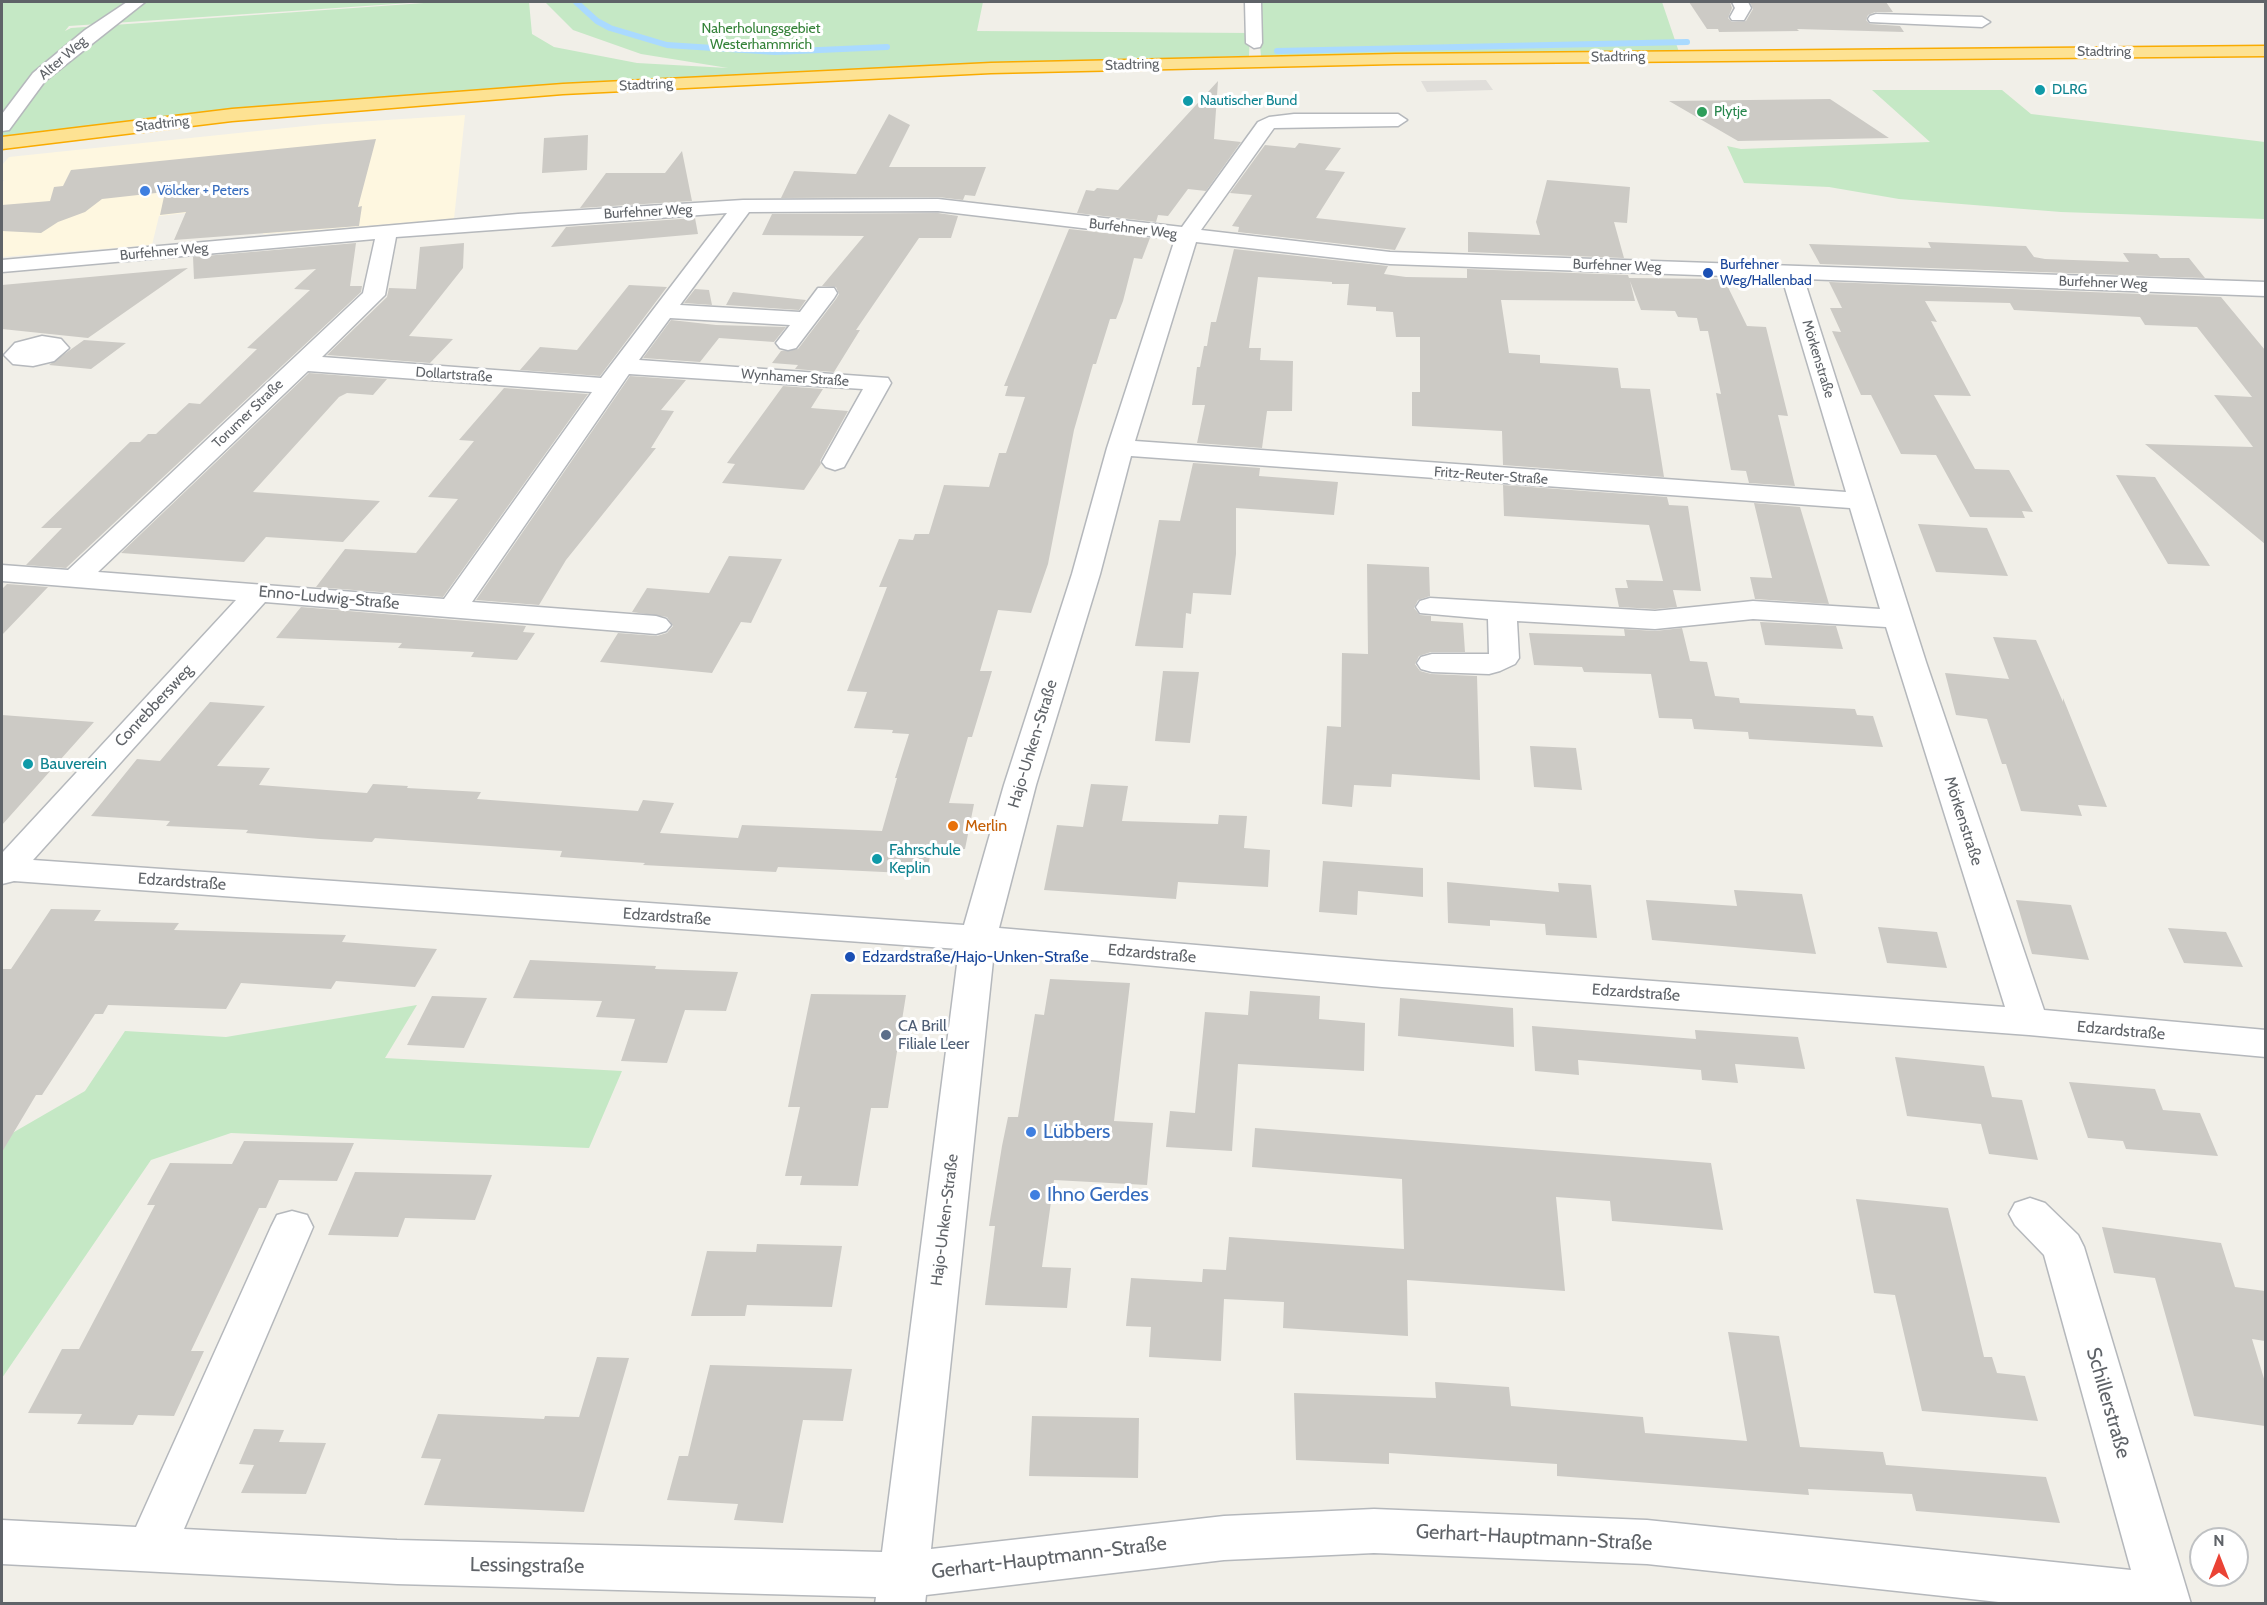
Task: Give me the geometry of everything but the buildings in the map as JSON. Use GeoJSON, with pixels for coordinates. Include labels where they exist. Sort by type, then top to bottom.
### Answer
{"type":"FeatureCollection","features":[{"type":"Feature","properties":{"kind":"highway","name":"Stadtring"},"geometry":{"type":"LineString","coordinates":[[2,143],[232,115],[563,89],[991,68],[1384,59],[2265,51]]}},
{"type":"Feature","properties":{"kind":"street","name":"Alter Weg"},"geometry":{"type":"LineString","coordinates":[[4,123],[39,77],[91,34],[136,2]]}},
{"type":"Feature","properties":{"kind":"street"},"geometry":{"type":"LineString","coordinates":[[1253,2],[1254,43]]}},
{"type":"Feature","properties":{"kind":"street"},"geometry":{"type":"LineString","coordinates":[[1920,2],[1932,21]]}},
{"type":"Feature","properties":{"kind":"street"},"geometry":{"type":"LineString","coordinates":[[1875,19],[1982,22]]}},
{"type":"Feature","properties":{"kind":"street","name":"Hajo-Unken-Straße"},"geometry":{"type":"LineString","coordinates":[[902,1589],[978,938],[1020,785],[1086,574],[1120,448],[1187,235],[1265,126],[1294,120],[1398,120]]}},
{"type":"Feature","properties":{"kind":"street","name":"Burfehner Weg"},"geometry":{"type":"LineString","coordinates":[[2,267],[518,220],[743,206],[938,205],[1390,258],[2265,289]]}},
{"type":"Feature","properties":{"kind":"street"},"geometry":{"type":"LineString","coordinates":[[452,609],[622,366],[743,206]]}},
{"type":"Feature","properties":{"kind":"street","name":"Torumer Straße"},"geometry":{"type":"LineString","coordinates":[[77,577],[374,295],[387,232]]}},
{"type":"Feature","properties":{"kind":"street","name":"Mörkenstraße"},"geometry":{"type":"LineString","coordinates":[[1791,271],[1898,619],[2029,1022]]}},
{"type":"Feature","properties":{"kind":"street"},"geometry":{"type":"LineString","coordinates":[[788,343],[826,293]]}},
{"type":"Feature","properties":{"kind":"street"},"geometry":{"type":"LineString","coordinates":[[665,311],[804,319]]}},
{"type":"Feature","properties":{"kind":"street"},"geometry":{"type":"LineString","coordinates":[[2,379],[26,360]]}},
{"type":"Feature","properties":{"kind":"street","name":"Dollartstraße"},"geometry":{"type":"LineString","coordinates":[[301,363],[608,386]]}},
{"type":"Feature","properties":{"kind":"street","name":"Wynhamer Straße"},"geometry":{"type":"LineString","coordinates":[[622,366],[879,383],[835,462]]}},
{"type":"Feature","properties":{"kind":"street","name":"Fritz-Reuter-Straße"},"geometry":{"type":"LineString","coordinates":[[1120,448],[1862,501]]}},
{"type":"Feature","properties":{"kind":"street","name":"Enno-Ludwig-Straße"},"geometry":{"type":"LineString","coordinates":[[2,573],[77,577],[656,625]]}},
{"type":"Feature","properties":{"kind":"street","name":"Conrebbersweg"},"geometry":{"type":"LineString","coordinates":[[3,870],[259,592]]}},
{"type":"Feature","properties":{"kind":"street"},"geometry":{"type":"LineString","coordinates":[[1430,608],[1655,620],[1753,610],[1898,619]]}},
{"type":"Feature","properties":{"kind":"street"},"geometry":{"type":"LineString","coordinates":[[1432,663],[1489,665],[1504,658],[1502,612]]}},
{"type":"Feature","properties":{"kind":"street","name":"Edzardstraße"},"geometry":{"type":"LineString","coordinates":[[3,870],[978,938],[1382,974],[2029,1022],[2265,1044]]}},
{"type":"Feature","properties":{"kind":"street","name":"Schillerstraße"},"geometry":{"type":"LineString","coordinates":[[2030,1214],[2063,1247],[2164,1600]]}},
{"type":"Feature","properties":{"kind":"street"},"geometry":{"type":"LineString","coordinates":[[150,1548],[292,1227]]}},
{"type":"Feature","properties":{"kind":"street","name":"Gerhart-Hauptmann-Straße"},"geometry":{"type":"LineString","coordinates":[[902,1589],[1224,1538],[1374,1531],[1647,1542],[2164,1600]]}},
{"type":"Feature","properties":{"kind":"street","name":"Lessingstraße"},"geometry":{"type":"LineString","coordinates":[[2,1542],[902,1589]]}},
{"type":"Feature","properties":{"kind":"shaded area"},"geometry":{"type":"Polygon","coordinates":[[[1486,80],[1493,90],[1427,92],[1421,81],[1486,80]]]}},
{"type":"Feature","properties":{"kind":"shaded area"},"geometry":{"type":"Polygon","coordinates":[[[465,115],[454,219],[263,234],[274,203],[159,216],[152,245],[2,257],[2,183],[4,180],[2,180],[2,165],[9,157],[324,124],[465,115]]]}},
{"type":"Feature","properties":{"kind":"green space","name":"Naherholungsgebiet Westerhammrich"},"geometry":{"type":"Polygon","coordinates":[[[2,2],[425,2],[69,26],[65,31],[71,28],[438,2],[529,2],[532,34],[554,47],[637,63],[728,68],[641,54],[573,30],[545,2],[983,2],[977,31],[1250,33],[1249,56],[974,64],[735,75],[226,113],[2,141],[2,2]]]}},
{"type":"Feature","properties":{"kind":"green space"},"geometry":{"type":"Polygon","coordinates":[[[1256,2],[1662,2],[1679,52],[1261,56],[1256,2]]]}},
{"type":"Feature","properties":{"kind":"green space"},"geometry":{"type":"Polygon","coordinates":[[[1872,90],[2002,90],[2031,114],[2265,142],[2265,219],[2061,212],[1899,199],[1829,187],[1744,183],[1727,146],[1741,149],[1930,142],[1872,90]]]}},
{"type":"Feature","properties":{"kind":"green space"},"geometry":{"type":"Polygon","coordinates":[[[417,1005],[385,1058],[622,1071],[589,1148],[231,1133],[151,1160],[2,1378],[2,1139],[85,1091],[125,1031],[226,1037],[417,1005]]]}},
{"type":"Feature","properties":{"kind":"waterway"},"geometry":{"type":"LineString","coordinates":[[576,2],[597,21],[610,28],[667,45],[775,52],[887,47]]}},
{"type":"Feature","properties":{"kind":"waterway"},"geometry":{"type":"LineString","coordinates":[[1277,51],[1687,42]]}},
{"type":"Feature","properties":{"kind":"place","name":"DLRG"},"geometry":{"type":"Point","coordinates":[2040,90]}},
{"type":"Feature","properties":{"kind":"place","name":"Nautischer Bund"},"geometry":{"type":"Point","coordinates":[1188,101]}},
{"type":"Feature","properties":{"kind":"place","name":"Plytje"},"geometry":{"type":"Point","coordinates":[1702,112]}},
{"type":"Feature","properties":{"kind":"place","name":"Völcker + Peters"},"geometry":{"type":"Point","coordinates":[145,191]}},
{"type":"Feature","properties":{"kind":"place","name":"Burfehner Weg/Hallenbad"},"geometry":{"type":"Point","coordinates":[1708,273]}},
{"type":"Feature","properties":{"kind":"place","name":"Bauverein"},"geometry":{"type":"Point","coordinates":[28,764]}},
{"type":"Feature","properties":{"kind":"place","name":"Merlin"},"geometry":{"type":"Point","coordinates":[953,826]}},
{"type":"Feature","properties":{"kind":"place","name":"Fahrschule Keplin"},"geometry":{"type":"Point","coordinates":[877,859]}},
{"type":"Feature","properties":{"kind":"place","name":"Edzardstraße/Hajo-Unken-Straße"},"geometry":{"type":"Point","coordinates":[850,957]}},
{"type":"Feature","properties":{"kind":"place","name":"CA Brill Filiale Leer"},"geometry":{"type":"Point","coordinates":[886,1035]}},
{"type":"Feature","properties":{"kind":"place","name":"Lübbers"},"geometry":{"type":"Point","coordinates":[1031,1132]}},
{"type":"Feature","properties":{"kind":"place","name":"Ihno Gerdes"},"geometry":{"type":"Point","coordinates":[1035,1195]}}]}
